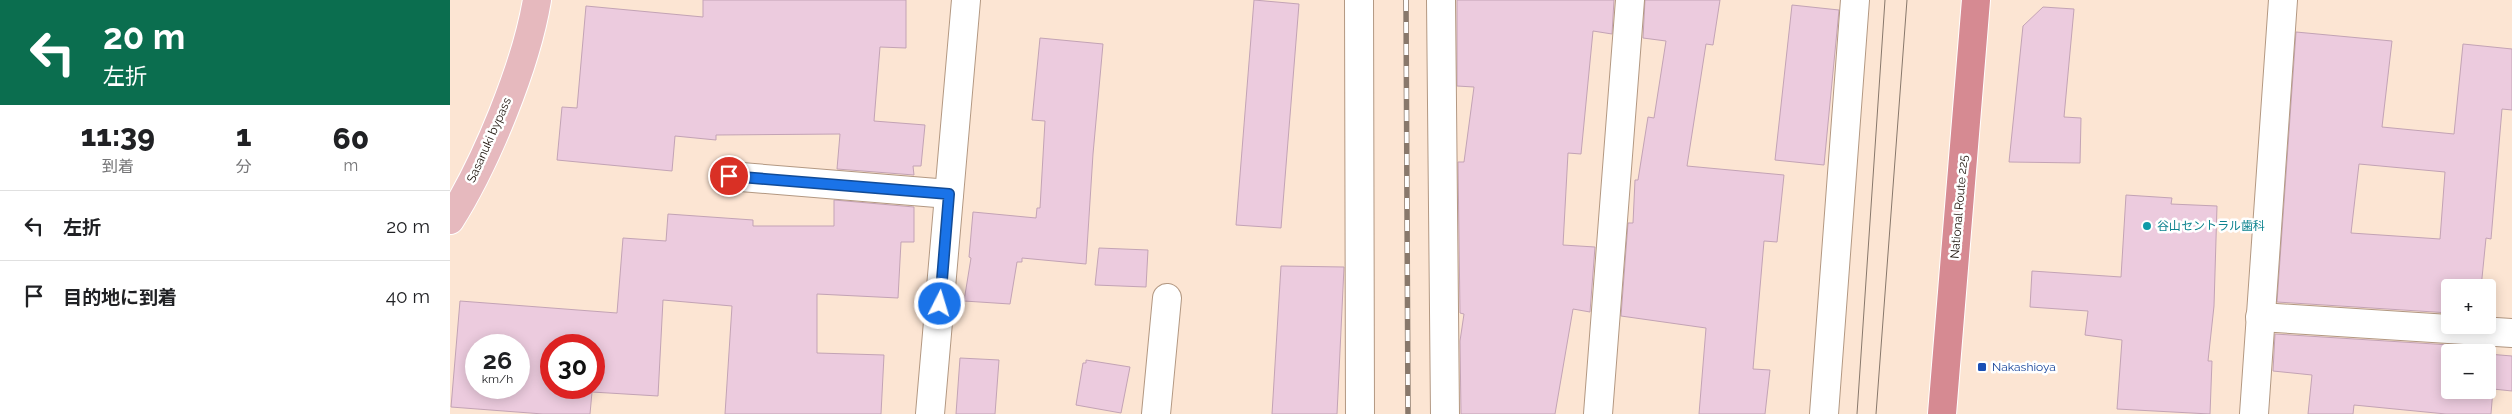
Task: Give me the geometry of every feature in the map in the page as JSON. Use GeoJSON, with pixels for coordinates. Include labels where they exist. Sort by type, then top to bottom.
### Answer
{"type":"FeatureCollection","features":[{"type":"Feature","properties":{"kind":"highway","name":"National Route 225"},"geometry":{"type":"LineString","coordinates":[[1942,414],[1976,0]]}},
{"type":"Feature","properties":{"kind":"main road","name":"Sasanuki bypass"},"geometry":{"type":"LineString","coordinates":[[450,220],[460,205],[502,115],[533,22],[537,0]]}},
{"type":"Feature","properties":{"kind":"street"},"geometry":{"type":"LineString","coordinates":[[930,414],[966,0]]}},
{"type":"Feature","properties":{"kind":"street"},"geometry":{"type":"LineString","coordinates":[[1359,0],[1360,414]]}},
{"type":"Feature","properties":{"kind":"street"},"geometry":{"type":"LineString","coordinates":[[1441,0],[1445,414]]}},
{"type":"Feature","properties":{"kind":"street"},"geometry":{"type":"LineString","coordinates":[[1598,414],[1630,0]]}},
{"type":"Feature","properties":{"kind":"street"},"geometry":{"type":"LineString","coordinates":[[1824,414],[1855,0]]}},
{"type":"Feature","properties":{"kind":"street"},"geometry":{"type":"LineString","coordinates":[[2254,414],[2283,0]]}},
{"type":"Feature","properties":{"kind":"street"},"geometry":{"type":"LineString","coordinates":[[729,176],[949,194]]}},
{"type":"Feature","properties":{"kind":"street"},"geometry":{"type":"LineString","coordinates":[[1156,414],[1167,298]]}},
{"type":"Feature","properties":{"kind":"street"},"geometry":{"type":"LineString","coordinates":[[2260,317],[2512,333]]}},
{"type":"Feature","properties":{"kind":"building"},"geometry":{"type":"Polygon","coordinates":[[[703,0],[906,0],[906,48],[880,47],[874,121],[925,125],[921,166],[913,166],[914,175],[837,169],[840,134],[716,135],[716,140],[675,136],[672,171],[557,160],[562,107],[577,108],[586,6],[703,17],[703,0]]]}},
{"type":"Feature","properties":{"kind":"building"},"geometry":{"type":"Polygon","coordinates":[[[1254,0],[1299,4],[1281,228],[1236,225],[1254,0]]]}},
{"type":"Feature","properties":{"kind":"building"},"geometry":{"type":"Polygon","coordinates":[[[1457,0],[1614,0],[1612,34],[1593,31],[1581,154],[1568,153],[1563,245],[1595,247],[1590,312],[1573,309],[1555,414],[1461,414],[1460,341],[1464,314],[1460,313],[1458,162],[1464,162],[1474,87],[1457,86],[1457,0]]]}},
{"type":"Feature","properties":{"kind":"building"},"geometry":{"type":"Polygon","coordinates":[[[1645,0],[1720,0],[1713,45],[1706,44],[1687,166],[1784,175],[1777,242],[1764,241],[1753,369],[1770,370],[1765,414],[1699,414],[1706,328],[1621,316],[1628,223],[1633,223],[1635,180],[1638,180],[1648,117],[1654,118],[1666,41],[1643,38],[1645,0]]]}},
{"type":"Feature","properties":{"kind":"building"},"geometry":{"type":"Polygon","coordinates":[[[1792,5],[1839,10],[1824,165],[1775,160],[1792,5]]]}},
{"type":"Feature","properties":{"kind":"building"},"geometry":{"type":"Polygon","coordinates":[[[2043,7],[2074,9],[2064,117],[2081,118],[2080,163],[2009,162],[2023,26],[2043,7]]]}},
{"type":"Feature","properties":{"kind":"building"},"geometry":{"type":"Polygon","coordinates":[[[2296,32],[2392,41],[2382,127],[2454,134],[2463,44],[2512,49],[2512,110],[2502,109],[2491,239],[2486,238],[2482,279],[2441,279],[2441,312],[2277,302],[2296,32]],[[2359,164],[2351,233],[2440,239],[2445,172],[2359,164]]]}},
{"type":"Feature","properties":{"kind":"building"},"geometry":{"type":"Polygon","coordinates":[[[1040,38],[1103,44],[1086,264],[1022,258],[1022,262],[1017,262],[1010,304],[964,301],[971,258],[969,257],[973,212],[1036,218],[1037,208],[1040,208],[1045,121],[1032,120],[1040,38]]]}},
{"type":"Feature","properties":{"kind":"building"},"geometry":{"type":"Polygon","coordinates":[[[2126,195],[2172,198],[2171,204],[2217,206],[2214,306],[2208,361],[2212,361],[2210,414],[2117,409],[2122,340],[2085,335],[2088,311],[2030,307],[2032,271],[2121,277],[2126,195]]]}},
{"type":"Feature","properties":{"kind":"building"},"geometry":{"type":"Polygon","coordinates":[[[834,200],[914,207],[914,242],[901,242],[898,298],[817,294],[817,353],[884,355],[881,414],[725,414],[732,306],[663,300],[658,396],[605,393],[605,334],[540,334],[540,399],[591,399],[590,414],[543,414],[451,407],[460,301],[617,313],[623,238],[666,241],[668,214],[753,220],[753,226],[834,226],[834,200]]]}},
{"type":"Feature","properties":{"kind":"building"},"geometry":{"type":"Polygon","coordinates":[[[1099,248],[1148,250],[1146,287],[1095,285],[1099,248]]]}},
{"type":"Feature","properties":{"kind":"building"},"geometry":{"type":"Polygon","coordinates":[[[1281,266],[1344,267],[1337,414],[1272,414],[1281,266]]]}},
{"type":"Feature","properties":{"kind":"building"},"geometry":{"type":"Polygon","coordinates":[[[2275,334],[2441,344],[2441,399],[2492,399],[2491,414],[2446,414],[2354,405],[2353,414],[2308,414],[2312,375],[2273,371],[2275,334]]]}},
{"type":"Feature","properties":{"kind":"building"},"geometry":{"type":"Polygon","coordinates":[[[2496,355],[2512,356],[2512,391],[2496,389],[2496,355]]]}},
{"type":"Feature","properties":{"kind":"building"},"geometry":{"type":"Polygon","coordinates":[[[960,358],[999,360],[995,414],[956,414],[960,358]]]}},
{"type":"Feature","properties":{"kind":"building"},"geometry":{"type":"Polygon","coordinates":[[[1086,360],[1130,367],[1121,413],[1076,405],[1083,363],[1086,363],[1086,360]]]}},
{"type":"Feature","properties":{"kind":"tram line"},"geometry":{"type":"LineString","coordinates":[[1857,414],[1885,0]]}},
{"type":"Feature","properties":{"kind":"tram line"},"geometry":{"type":"LineString","coordinates":[[1876,414],[1907,0]]}},
{"type":"Feature","properties":{"kind":"railway"},"geometry":{"type":"LineString","coordinates":[[1406,0],[1408,414]]}},
{"type":"Feature","properties":{"kind":"place","name":"谷山セントラル歯科"},"geometry":{"type":"Point","coordinates":[2147,226]}},
{"type":"Feature","properties":{"kind":"place","name":"Nakashioya"},"geometry":{"type":"Point","coordinates":[1982,367]}},
{"type":"Feature","properties":{"kind":"route"},"geometry":{"type":"LineString","coordinates":[[729,176],[949,194],[940,304]]}}]}
